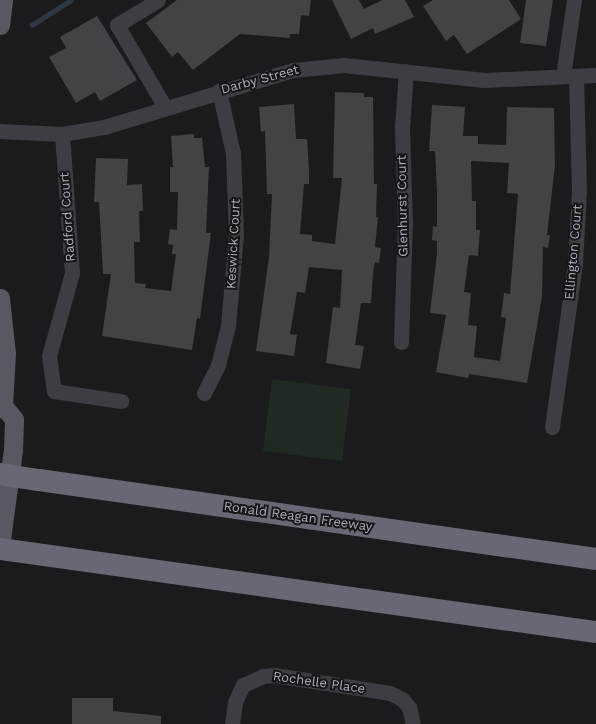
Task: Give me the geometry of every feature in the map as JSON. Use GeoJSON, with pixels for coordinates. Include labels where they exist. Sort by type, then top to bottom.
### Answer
{"type":"FeatureCollection","features":[{"type":"Feature","properties":{"kind":"highway","name":"Ronald Reagan Freeway"},"geometry":{"type":"LineString","coordinates":[[0,474],[596,559]]}},
{"type":"Feature","properties":{"kind":"highway"},"geometry":{"type":"LineString","coordinates":[[0,548],[596,632]]}},
{"type":"Feature","properties":{"kind":"main road"},"geometry":{"type":"LineString","coordinates":[[0,25],[3,0]]}},
{"type":"Feature","properties":{"kind":"main road"},"geometry":{"type":"LineString","coordinates":[[0,298],[6,353],[2,402],[14,419],[13,450],[0,548]]}},
{"type":"Feature","properties":{"kind":"street"},"geometry":{"type":"LineString","coordinates":[[158,0],[117,25],[165,107]]}},
{"type":"Feature","properties":{"kind":"street","name":"Ellington Court"},"geometry":{"type":"LineString","coordinates":[[552,428],[575,264],[579,191],[569,76],[574,0]]}},
{"type":"Feature","properties":{"kind":"street","name":"Darby Street"},"geometry":{"type":"LineString","coordinates":[[0,131],[62,134],[104,127],[165,107],[293,70],[344,65],[484,80],[596,75]]}},
{"type":"Feature","properties":{"kind":"street","name":"Glenhurst Court"},"geometry":{"type":"LineString","coordinates":[[401,342],[405,224],[402,128],[406,71]]}},
{"type":"Feature","properties":{"kind":"street","name":"Keswick Court"},"geometry":{"type":"LineString","coordinates":[[204,393],[218,365],[228,326],[236,235],[233,153],[219,91]]}},
{"type":"Feature","properties":{"kind":"street","name":"Radford Court"},"geometry":{"type":"LineString","coordinates":[[62,134],[72,273],[66,300],[49,356],[54,391],[121,400]]}},
{"type":"Feature","properties":{"kind":"street","name":"Rochelle Place"},"geometry":{"type":"LineString","coordinates":[[232,724],[237,694],[243,685],[263,676],[390,693],[402,699],[408,707],[413,724]]}},
{"type":"Feature","properties":{"kind":"shaded area"},"geometry":{"type":"Polygon","coordinates":[[[272,379],[351,389],[342,461],[263,451],[272,379]]]}},
{"type":"Feature","properties":{"kind":"building"},"geometry":{"type":"Polygon","coordinates":[[[177,0],[311,0],[309,16],[301,15],[299,34],[290,34],[290,38],[240,34],[193,70],[178,52],[172,57],[146,23],[177,0]]]}},
{"type":"Feature","properties":{"kind":"building"},"geometry":{"type":"Polygon","coordinates":[[[332,0],[359,0],[364,9],[382,0],[405,0],[414,17],[375,34],[373,28],[351,39],[332,0]]]}},
{"type":"Feature","properties":{"kind":"building"},"geometry":{"type":"Polygon","coordinates":[[[433,0],[509,0],[521,19],[467,54],[454,35],[446,41],[423,6],[433,0]]]}},
{"type":"Feature","properties":{"kind":"building"},"geometry":{"type":"Polygon","coordinates":[[[526,0],[553,0],[546,46],[520,43],[526,0]]]}},
{"type":"Feature","properties":{"kind":"building"},"geometry":{"type":"Polygon","coordinates":[[[97,16],[137,80],[100,101],[95,92],[76,103],[49,57],[66,48],[60,37],[97,16]]]}},
{"type":"Feature","properties":{"kind":"building"},"geometry":{"type":"Polygon","coordinates":[[[335,92],[364,93],[364,97],[373,97],[374,184],[377,184],[376,217],[378,217],[375,247],[381,248],[379,263],[375,262],[373,273],[371,303],[361,303],[355,345],[364,346],[360,369],[326,363],[333,307],[340,308],[342,270],[309,267],[305,293],[297,292],[290,334],[297,335],[294,356],[256,351],[269,257],[272,194],[267,194],[265,131],[261,132],[259,107],[294,104],[296,139],[307,139],[309,169],[309,184],[304,184],[300,234],[312,235],[312,241],[335,244],[342,178],[333,178],[335,92]]]}},
{"type":"Feature","properties":{"kind":"building"},"geometry":{"type":"Polygon","coordinates":[[[432,105],[465,107],[463,136],[478,136],[478,144],[506,145],[507,107],[554,108],[555,165],[547,235],[550,235],[548,248],[543,247],[542,297],[527,383],[469,374],[468,378],[436,372],[446,315],[430,313],[437,253],[437,241],[432,240],[433,226],[437,227],[437,192],[435,151],[429,151],[432,105]],[[471,161],[472,201],[476,201],[476,230],[480,230],[478,256],[469,255],[464,292],[471,293],[468,325],[477,326],[474,357],[500,361],[506,318],[501,317],[504,293],[510,294],[518,194],[507,193],[509,163],[471,161]]]}},
{"type":"Feature","properties":{"kind":"building"},"geometry":{"type":"Polygon","coordinates":[[[194,134],[194,138],[202,138],[205,167],[209,167],[206,233],[211,233],[200,319],[197,318],[192,350],[102,336],[111,274],[103,274],[99,202],[94,202],[96,158],[128,159],[127,185],[142,184],[143,211],[139,211],[140,242],[134,242],[135,283],[146,284],[145,288],[171,291],[176,254],[172,254],[173,245],[168,244],[170,229],[177,230],[178,192],[170,192],[170,167],[173,167],[171,136],[194,134]]]}},
{"type":"Feature","properties":{"kind":"building"},"geometry":{"type":"Polygon","coordinates":[[[72,698],[113,698],[113,711],[161,716],[161,724],[72,724],[72,698]]]}},
{"type":"Feature","properties":{"kind":"waterway"},"geometry":{"type":"LineString","coordinates":[[32,25],[71,0]]}}]}
